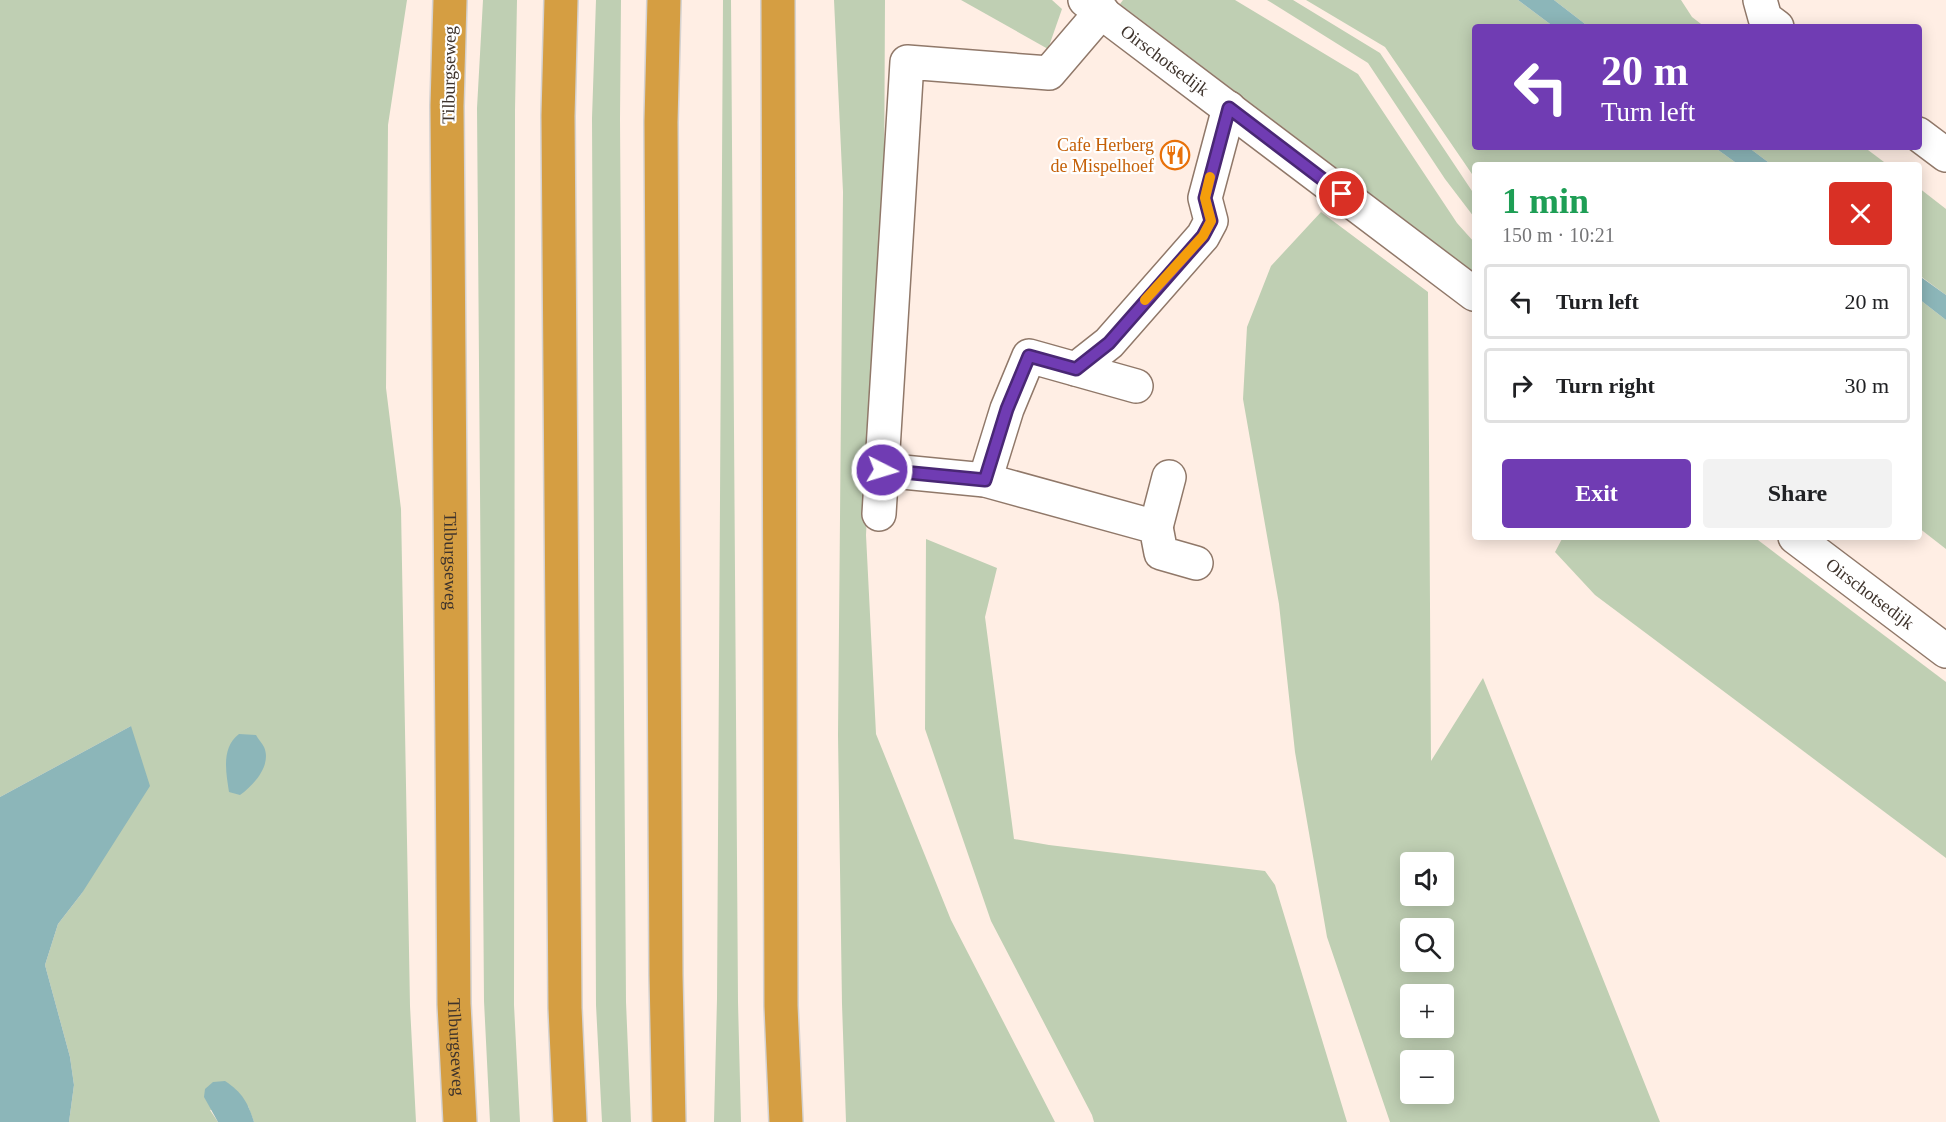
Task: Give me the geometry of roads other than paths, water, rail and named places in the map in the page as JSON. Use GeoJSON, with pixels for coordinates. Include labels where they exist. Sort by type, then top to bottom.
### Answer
{"type":"FeatureCollection","features":[{"type":"Feature","properties":{"kind":"highway","name":"Tilburgseweg"},"geometry":{"type":"LineString","coordinates":[[450,0],[447,118],[454,980],[460,1122]]}},
{"type":"Feature","properties":{"kind":"highway"},"geometry":{"type":"LineString","coordinates":[[561,0],[558,139],[565,996],[570,1122]]}},
{"type":"Feature","properties":{"kind":"highway"},"geometry":{"type":"LineString","coordinates":[[664,0],[661,122],[669,1122]]}},
{"type":"Feature","properties":{"kind":"highway"},"geometry":{"type":"LineString","coordinates":[[778,0],[781,1006],[786,1122]]}},
{"type":"Feature","properties":{"kind":"street"},"geometry":{"type":"LineString","coordinates":[[1760,0],[1765,18],[1772,24]]}},
{"type":"Feature","properties":{"kind":"street"},"geometry":{"type":"LineString","coordinates":[[879,514],[907,62],[1049,72],[1093,6]]}},
{"type":"Feature","properties":{"kind":"street","name":"Oirschotsedijk"},"geometry":{"type":"LineString","coordinates":[[1093,6],[1472,292]]}},
{"type":"Feature","properties":{"kind":"street"},"geometry":{"type":"LineString","coordinates":[[1076,369],[1109,343],[1203,236],[1211,221],[1205,198],[1229,108]]}},
{"type":"Feature","properties":{"kind":"street"},"geometry":{"type":"LineString","coordinates":[[1922,137],[1946,155]]}},
{"type":"Feature","properties":{"kind":"street"},"geometry":{"type":"LineString","coordinates":[[985,480],[1007,409],[1029,356],[1136,386]]}},
{"type":"Feature","properties":{"kind":"street"},"geometry":{"type":"LineString","coordinates":[[882,470],[985,480],[1156,527]]}},
{"type":"Feature","properties":{"kind":"street"},"geometry":{"type":"LineString","coordinates":[[1169,477],[1156,527],[1161,553],[1196,563]]}},
{"type":"Feature","properties":{"kind":"street","name":"Oirschotsedijk"},"geometry":{"type":"LineString","coordinates":[[1799,540],[1946,651]]}},
{"type":"Feature","properties":{"kind":"water"},"geometry":{"type":"Polygon","coordinates":[[[1518,0],[1554,0],[1585,24],[1550,24],[1518,0]]]}},
{"type":"Feature","properties":{"kind":"water"},"geometry":{"type":"Polygon","coordinates":[[[1718,150],[1752,150],[1768,162],[1735,162],[1718,150]]]}},
{"type":"Feature","properties":{"kind":"water"},"geometry":{"type":"Polygon","coordinates":[[[1922,278],[1946,295],[1946,320],[1922,301],[1922,278]]]}},
{"type":"Feature","properties":{"kind":"water"},"geometry":{"type":"Polygon","coordinates":[[[131,726],[150,786],[82,893],[58,924],[45,965],[70,1057],[74,1085],[69,1122],[0,1122],[0,797],[131,726]]]}},
{"type":"Feature","properties":{"kind":"water"},"geometry":{"type":"Polygon","coordinates":[[[239,734],[256,735],[266,754],[266,761],[260,774],[240,795],[229,792],[226,769],[229,746],[239,734]]]}},
{"type":"Feature","properties":{"kind":"water"},"geometry":{"type":"Polygon","coordinates":[[[225,1081],[244,1098],[254,1122],[218,1122],[204,1097],[205,1089],[213,1082],[225,1081]]]}},
{"type":"Feature","properties":{"kind":"place","name":"Cafe Herberg de Mispelhoef"},"geometry":{"type":"Point","coordinates":[1175,155]}}]}
